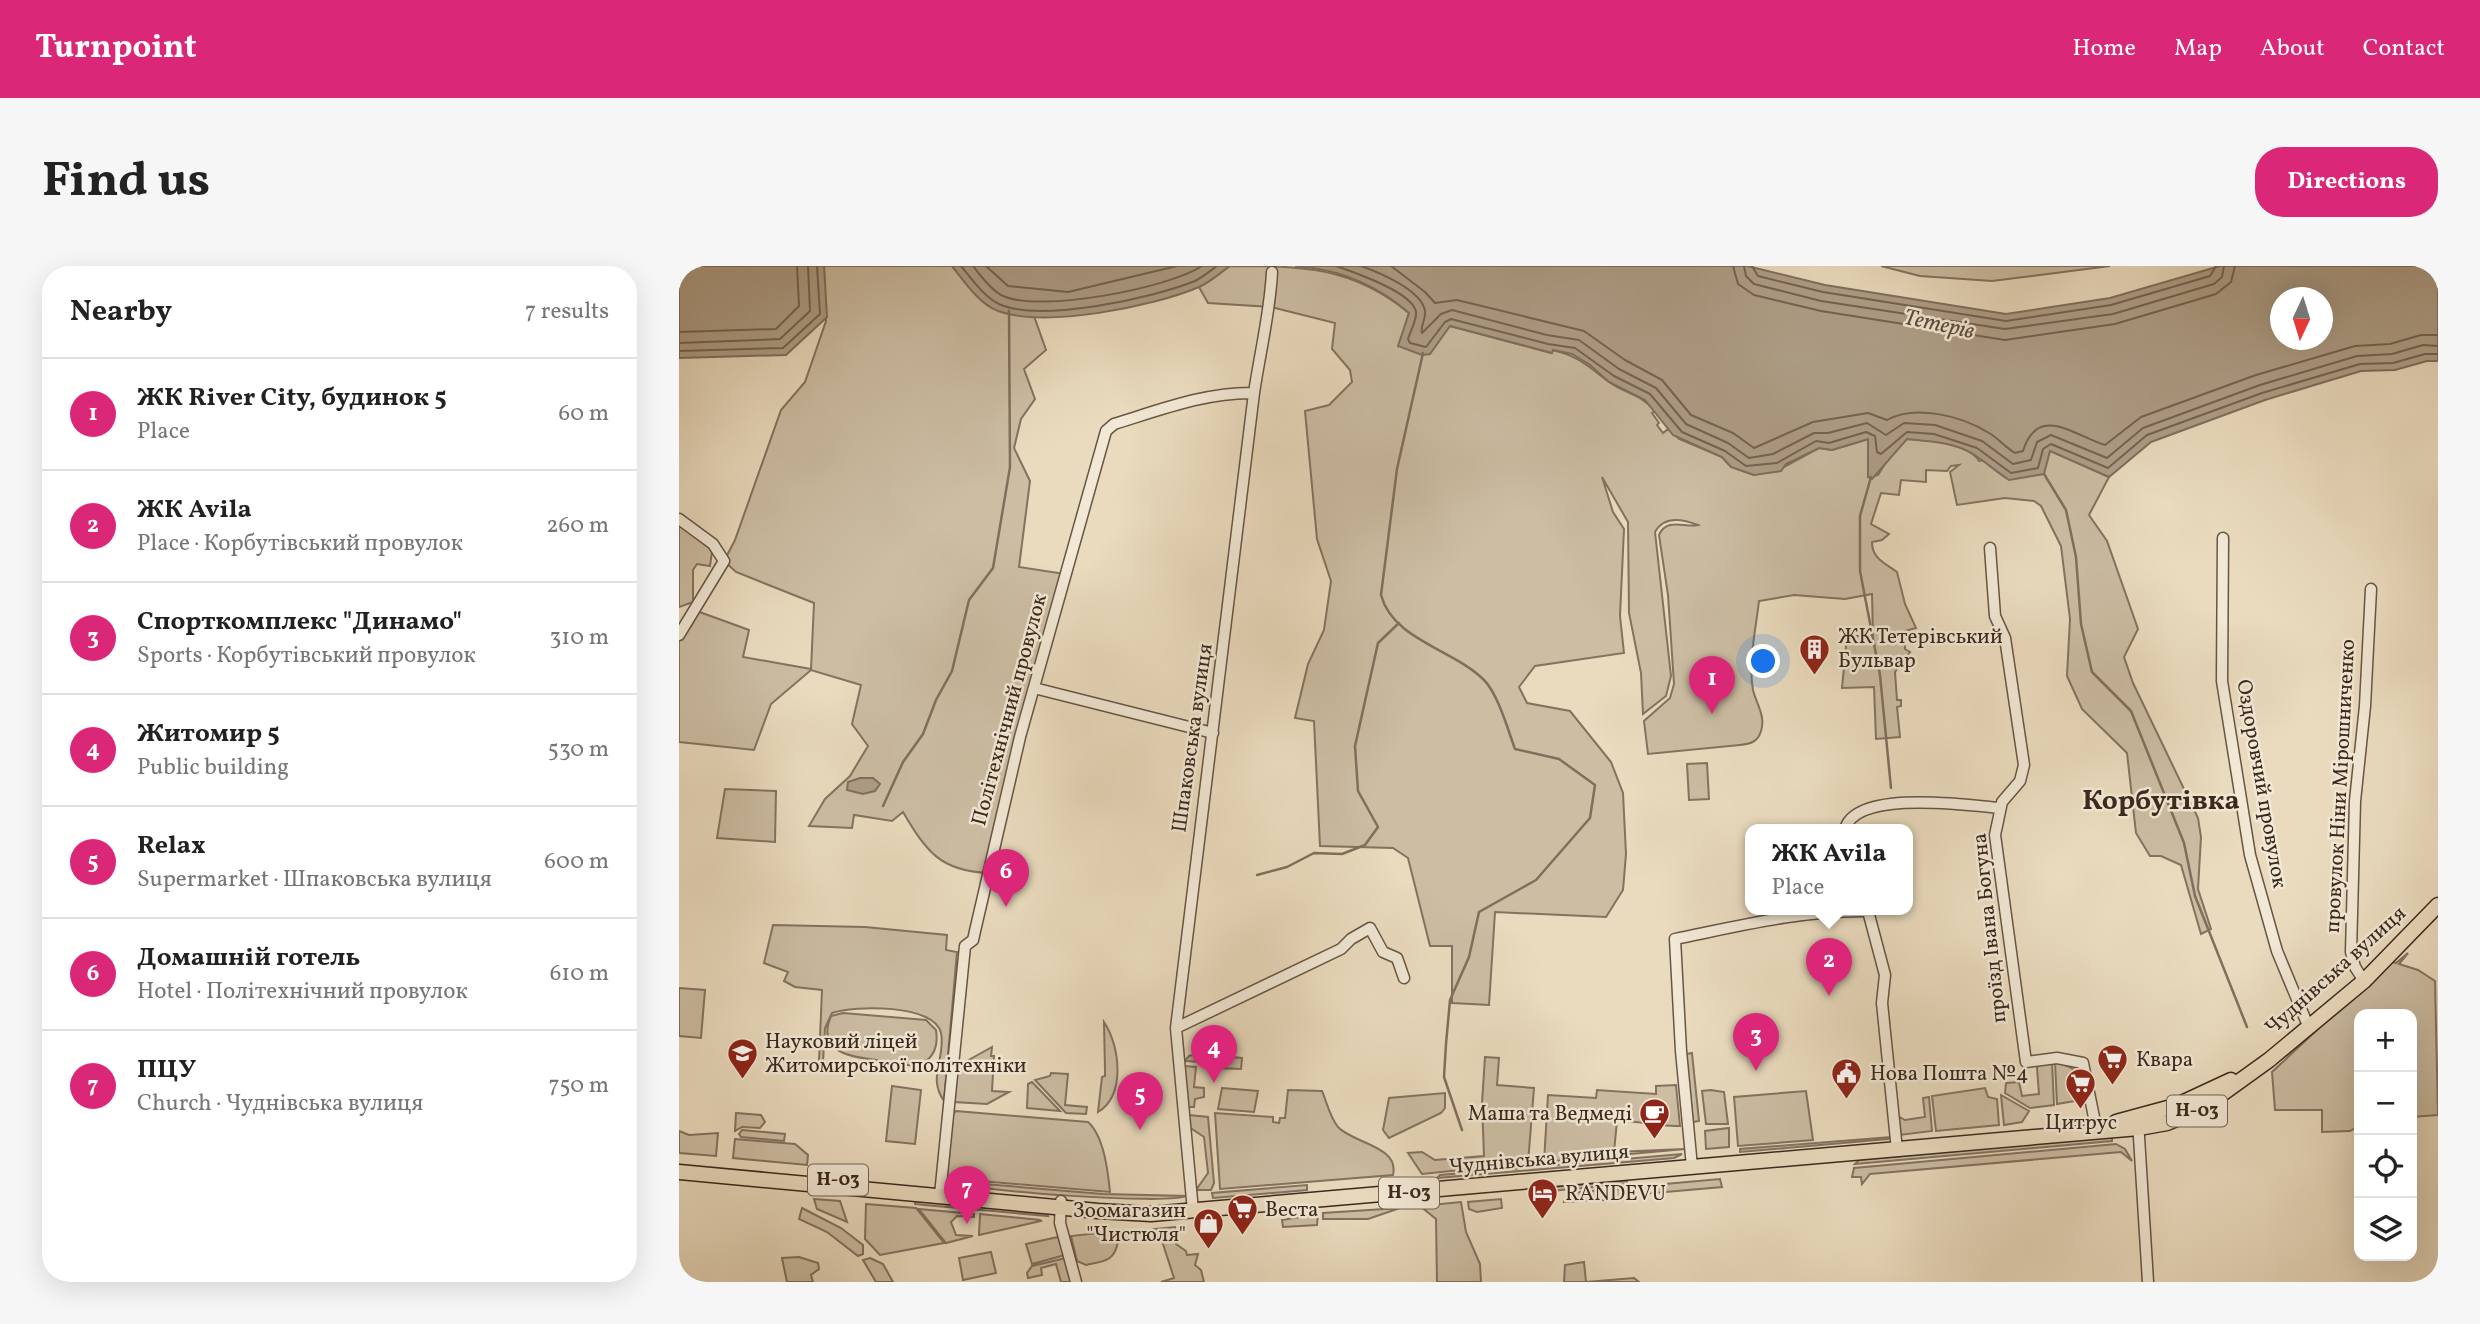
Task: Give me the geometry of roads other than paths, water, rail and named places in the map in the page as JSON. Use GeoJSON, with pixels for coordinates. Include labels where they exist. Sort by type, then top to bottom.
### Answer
{"type":"FeatureCollection","features":[{"type":"Feature","properties":{"kind":"main road","name":"Чуднівська вулиця"},"geometry":{"type":"LineString","coordinates":[[679,1166],[1144,1213],[1897,1147],[2138,1123],[2167,1123],[2201,1109],[2309,1028],[2364,981],[2438,905]]}},
{"type":"Feature","properties":{"kind":"main road","name":"Чуднівська вулиця"},"geometry":{"type":"LineString","coordinates":[[679,1172],[940,1192]]}},
{"type":"Feature","properties":{"kind":"street","name":"Шпаковська вулиця"},"geometry":{"type":"LineString","coordinates":[[1192,1208],[1176,1028],[1254,393],[1261,342],[1271,307],[1272,272]]}},
{"type":"Feature","properties":{"kind":"street","name":"Політехнічний провулок"},"geometry":{"type":"LineString","coordinates":[[940,1192],[965,946],[973,940],[1034,688],[1106,430],[1114,424],[1179,404],[1231,393],[1254,393]]}},
{"type":"Feature","properties":{"kind":"street"},"geometry":{"type":"LineString","coordinates":[[679,519],[713,544],[724,561],[679,635]]}},
{"type":"Feature","properties":{"kind":"street","name":"Оздоровчий провулок"},"geometry":{"type":"LineString","coordinates":[[2223,538],[2222,681],[2246,829],[2277,951],[2309,1028]]}},
{"type":"Feature","properties":{"kind":"street","name":"проїзд Івана Богуна"},"geometry":{"type":"LineString","coordinates":[[1990,548],[1995,616],[2005,638],[2024,765],[2020,781],[2007,794],[2000,808],[1995,835],[2026,1062],[2057,1058],[2083,1063],[2097,1128]]}},
{"type":"Feature","properties":{"kind":"street","name":"провулок Ніни Мірошниченко"},"geometry":{"type":"LineString","coordinates":[[2364,981],[2355,967],[2351,952],[2356,856],[2355,801],[2365,706],[2371,589]]}},
{"type":"Feature","properties":{"kind":"street"},"geometry":{"type":"LineString","coordinates":[[1034,688],[1213,733]]}},
{"type":"Feature","properties":{"kind":"street"},"geometry":{"type":"LineString","coordinates":[[1848,824],[1853,814],[1874,808],[1924,802],[2000,808]]}},
{"type":"Feature","properties":{"kind":"street"},"geometry":{"type":"LineString","coordinates":[[1692,1164],[1681,1051],[1675,939],[1805,915]]}},
{"type":"Feature","properties":{"kind":"street"},"geometry":{"type":"LineString","coordinates":[[1869,915],[1885,975],[1882,1003],[1897,1147]]}},
{"type":"Feature","properties":{"kind":"street"},"geometry":{"type":"LineString","coordinates":[[1176,1028],[1341,949],[1351,939],[1370,928],[1383,952],[1397,958],[1404,978]]}},
{"type":"Feature","properties":{"kind":"street"},"geometry":{"type":"LineString","coordinates":[[2138,1123],[2148,1282]]}},
{"type":"Feature","properties":{"kind":"street"},"geometry":{"type":"LineString","coordinates":[[1061,1204],[1060,1223],[1076,1282]]}},
{"type":"Feature","properties":{"kind":"water"},"geometry":{"type":"Polygon","coordinates":[[[679,266],[824,266],[827,317],[786,355],[679,358],[679,266]]]}},
{"type":"Feature","properties":{"kind":"water"},"geometry":{"type":"Polygon","coordinates":[[[952,266],[1230,266],[1199,287],[1155,302],[1099,313],[1043,317],[1018,316],[991,308],[972,292],[952,266]]]}},
{"type":"Feature","properties":{"kind":"water","name":"Тетерів"},"geometry":{"type":"Polygon","coordinates":[[[1295,266],[1747,266],[1825,285],[2006,314],[2110,298],[2220,266],[2438,266],[2438,361],[2427,361],[2395,370],[2361,371],[2265,400],[2151,442],[2109,477],[2050,451],[2044,474],[2009,480],[1966,450],[1941,443],[1907,439],[1872,479],[1868,477],[1868,439],[1832,450],[1819,448],[1786,464],[1781,471],[1754,475],[1731,467],[1722,457],[1673,435],[1645,400],[1609,382],[1572,354],[1553,350],[1552,353],[1450,326],[1430,354],[1422,355],[1398,346],[1409,313],[1384,294],[1356,280],[1295,266]]]}},
{"type":"Feature","properties":{"kind":"water"},"geometry":{"type":"Polygon","coordinates":[[[873,778],[880,784],[875,791],[863,794],[847,790],[848,782],[873,778]]]}},
{"type":"Feature","properties":{"kind":"waterway"},"geometry":{"type":"LineString","coordinates":[[883,806],[903,762],[923,734],[936,700],[952,671],[969,600],[993,568],[1010,467],[1009,311]]}},
{"type":"Feature","properties":{"kind":"waterway"},"geometry":{"type":"LineString","coordinates":[[1423,353],[1397,469],[1381,595],[1398,623],[1484,680],[1498,703],[1515,749],[1559,759],[1595,785],[1590,818],[1536,880],[1479,912],[1469,957],[1450,1000],[1446,1044],[1444,1077],[1462,1130]]}},
{"type":"Feature","properties":{"kind":"waterway"},"geometry":{"type":"LineString","coordinates":[[2044,474],[2066,510],[2076,557],[2081,624],[2092,672],[2131,711],[2184,843],[2195,896],[2247,1027]]}},
{"type":"Feature","properties":{"kind":"waterway"},"geometry":{"type":"LineString","coordinates":[[1871,477],[1860,516],[1860,571],[1880,675],[1891,788]]}},
{"type":"Feature","properties":{"kind":"waterway"},"geometry":{"type":"LineString","coordinates":[[1257,875],[1287,867],[1314,853],[1342,854],[1365,845],[1378,827],[1358,791],[1355,746],[1378,643],[1399,623]]}},
{"type":"Feature","properties":{"kind":"place","name":"ЖК Тетерівський Бульвар"},"geometry":{"type":"Point","coordinates":[1815,676]}},
{"type":"Feature","properties":{"kind":"place","name":"ЖК River City, будинок 5"},"geometry":{"type":"Point","coordinates":[1712,714]}},
{"type":"Feature","properties":{"kind":"place","name":"Домашній готель"},"geometry":{"type":"Point","coordinates":[1006,907]}},
{"type":"Feature","properties":{"kind":"place","name":"ЖК Avila"},"geometry":{"type":"Point","coordinates":[1829,996]}},
{"type":"Feature","properties":{"kind":"place","name":"Спорткомплекс \"Динамо\""},"geometry":{"type":"Point","coordinates":[1756,1071]}},
{"type":"Feature","properties":{"kind":"place","name":"Науковий ліцей Житомирської політехніки"},"geometry":{"type":"Point","coordinates":[742,1081]}},
{"type":"Feature","properties":{"kind":"place","name":"Житомир 5"},"geometry":{"type":"Point","coordinates":[1214,1083]}},
{"type":"Feature","properties":{"kind":"place","name":"Квара"},"geometry":{"type":"Point","coordinates":[2113,1087]}},
{"type":"Feature","properties":{"kind":"place","name":"Нова Пошта №4"},"geometry":{"type":"Point","coordinates":[1847,1101]}},
{"type":"Feature","properties":{"kind":"place","name":"Цитрус"},"geometry":{"type":"Point","coordinates":[2081,1110]}},
{"type":"Feature","properties":{"kind":"place","name":"Relax"},"geometry":{"type":"Point","coordinates":[1140,1130]}},
{"type":"Feature","properties":{"kind":"place","name":"Маша та Ведмеді"},"geometry":{"type":"Point","coordinates":[1655,1141]}},
{"type":"Feature","properties":{"kind":"place","name":"RANDEVU"},"geometry":{"type":"Point","coordinates":[1542,1221]}},
{"type":"Feature","properties":{"kind":"place","name":"ПЦУ"},"geometry":{"type":"Point","coordinates":[967,1224]}},
{"type":"Feature","properties":{"kind":"place","name":"Веста"},"geometry":{"type":"Point","coordinates":[1242,1237]}},
{"type":"Feature","properties":{"kind":"place","name":"Зоомагазин \"Чистюля\""},"geometry":{"type":"Point","coordinates":[1209,1250]}},
{"type":"Feature","properties":{"kind":"district","name":"Корбутівка"},"geometry":{"type":"Point","coordinates":[2161,801]}}]}
